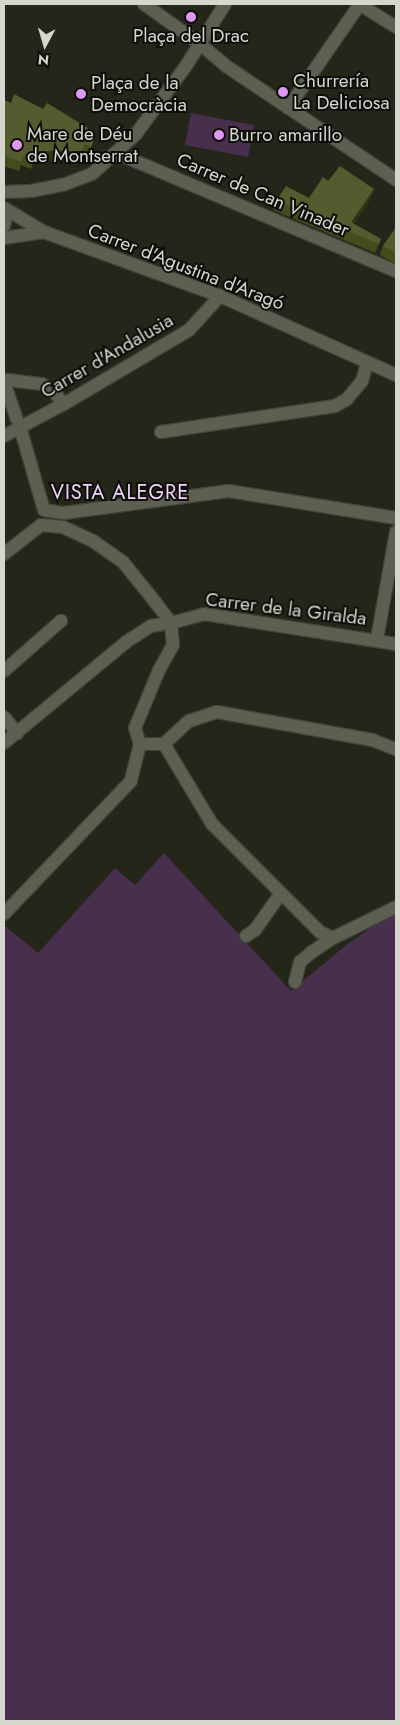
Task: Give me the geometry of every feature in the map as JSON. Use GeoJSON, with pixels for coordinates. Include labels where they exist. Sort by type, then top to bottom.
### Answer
{"type":"FeatureCollection","features":[{"type":"Feature","properties":{"kind":"street"},"geometry":{"type":"LineString","coordinates":[[144,4],[200,44],[226,66],[396,180]]}},
{"type":"Feature","properties":{"kind":"street"},"geometry":{"type":"LineString","coordinates":[[4,192],[31,191],[63,185],[92,174],[136,134],[200,44],[225,4]]}},
{"type":"Feature","properties":{"kind":"street"},"geometry":{"type":"LineString","coordinates":[[288,108],[360,4],[396,27]]}},
{"type":"Feature","properties":{"kind":"street","name":"Carrer de Can Vinader"},"geometry":{"type":"LineString","coordinates":[[116,153],[396,271]]}},
{"type":"Feature","properties":{"kind":"street","name":"Carrer d'Agustina d'Aragó"},"geometry":{"type":"LineString","coordinates":[[4,226],[5,209],[44,232],[220,296],[367,364],[396,375]]}},
{"type":"Feature","properties":{"kind":"street","name":"Carrer d'Agustina d'Aragó"},"geometry":{"type":"LineString","coordinates":[[4,238],[44,232]]}},
{"type":"Feature","properties":{"kind":"street","name":"Carrer d'Andalusia"},"geometry":{"type":"LineString","coordinates":[[4,436],[18,423],[64,404],[189,330],[220,296]]}},
{"type":"Feature","properties":{"kind":"street"},"geometry":{"type":"LineString","coordinates":[[161,432],[335,406],[347,399],[362,381],[367,364]]}},
{"type":"Feature","properties":{"kind":"street"},"geometry":{"type":"LineString","coordinates":[[64,404],[54,392],[42,384],[8,380],[4,382],[44,510],[64,513],[229,491],[396,518]]}},
{"type":"Feature","properties":{"kind":"street"},"geometry":{"type":"LineString","coordinates":[[4,554],[41,525],[63,527],[93,541],[123,562],[171,623],[172,645],[159,670],[135,728],[140,744],[131,781],[4,914]]}},
{"type":"Feature","properties":{"kind":"street"},"geometry":{"type":"LineString","coordinates":[[377,640],[396,532]]}},
{"type":"Feature","properties":{"kind":"street","name":"Carrer de la Giralda"},"geometry":{"type":"LineString","coordinates":[[4,744],[126,642],[151,626],[204,614],[396,644]]}},
{"type":"Feature","properties":{"kind":"street"},"geometry":{"type":"LineString","coordinates":[[4,671],[61,621]]}},
{"type":"Feature","properties":{"kind":"street"},"geometry":{"type":"LineString","coordinates":[[140,744],[164,744],[189,721],[217,712],[372,740],[396,749]]}},
{"type":"Feature","properties":{"kind":"street"},"geometry":{"type":"LineString","coordinates":[[4,717],[18,733]]}},
{"type":"Feature","properties":{"kind":"street"},"geometry":{"type":"LineString","coordinates":[[164,744],[212,824],[320,932],[333,938]]}},
{"type":"Feature","properties":{"kind":"street"},"geometry":{"type":"LineString","coordinates":[[246,936],[256,930],[281,893]]}},
{"type":"Feature","properties":{"kind":"street"},"geometry":{"type":"LineString","coordinates":[[295,982],[300,962],[333,938],[396,907]]}},
{"type":"Feature","properties":{"kind":"shaded area","name":"Burro amarillo"},"geometry":{"type":"Polygon","coordinates":[[[191,113],[254,125],[248,157],[185,145],[191,113]]]}},
{"type":"Feature","properties":{"kind":"shaded area"},"geometry":{"type":"Polygon","coordinates":[[[164,853],[291,991],[345,946],[375,925],[396,915],[396,1721],[4,1721],[4,925],[38,953],[115,868],[135,885],[164,853]]]}},
{"type":"Feature","properties":{"kind":"building"},"geometry":{"type":"Polygon","coordinates":[[[14,94],[43,109],[47,103],[88,128],[88,134],[95,137],[91,147],[85,144],[82,151],[36,151],[34,159],[24,155],[22,162],[4,156],[4,100],[11,103],[14,94]]]}},
{"type":"Feature","properties":{"kind":"building"},"geometry":{"type":"Polygon","coordinates":[[[340,166],[374,189],[351,222],[381,239],[379,244],[276,201],[286,186],[309,198],[323,177],[328,181],[340,166]]]}},
{"type":"Feature","properties":{"kind":"building"},"geometry":{"type":"Polygon","coordinates":[[[396,227],[396,253],[383,246],[396,227]]]}},
{"type":"Feature","properties":{"kind":"place","name":"Plaça del Drac"},"geometry":{"type":"Point","coordinates":[191,17]}},
{"type":"Feature","properties":{"kind":"place","name":"Churrería La Deliciosa"},"geometry":{"type":"Point","coordinates":[283,92]}},
{"type":"Feature","properties":{"kind":"place","name":"Plaça de la Democràcia"},"geometry":{"type":"Point","coordinates":[81,94]}},
{"type":"Feature","properties":{"kind":"place","name":"Burro amarillo"},"geometry":{"type":"Point","coordinates":[219,135]}},
{"type":"Feature","properties":{"kind":"place","name":"Mare de Déu de Montserrat"},"geometry":{"type":"Point","coordinates":[17,145]}},
{"type":"Feature","properties":{"kind":"district","name":"VISTA ALEGRE"},"geometry":{"type":"Point","coordinates":[120,492]}}]}
